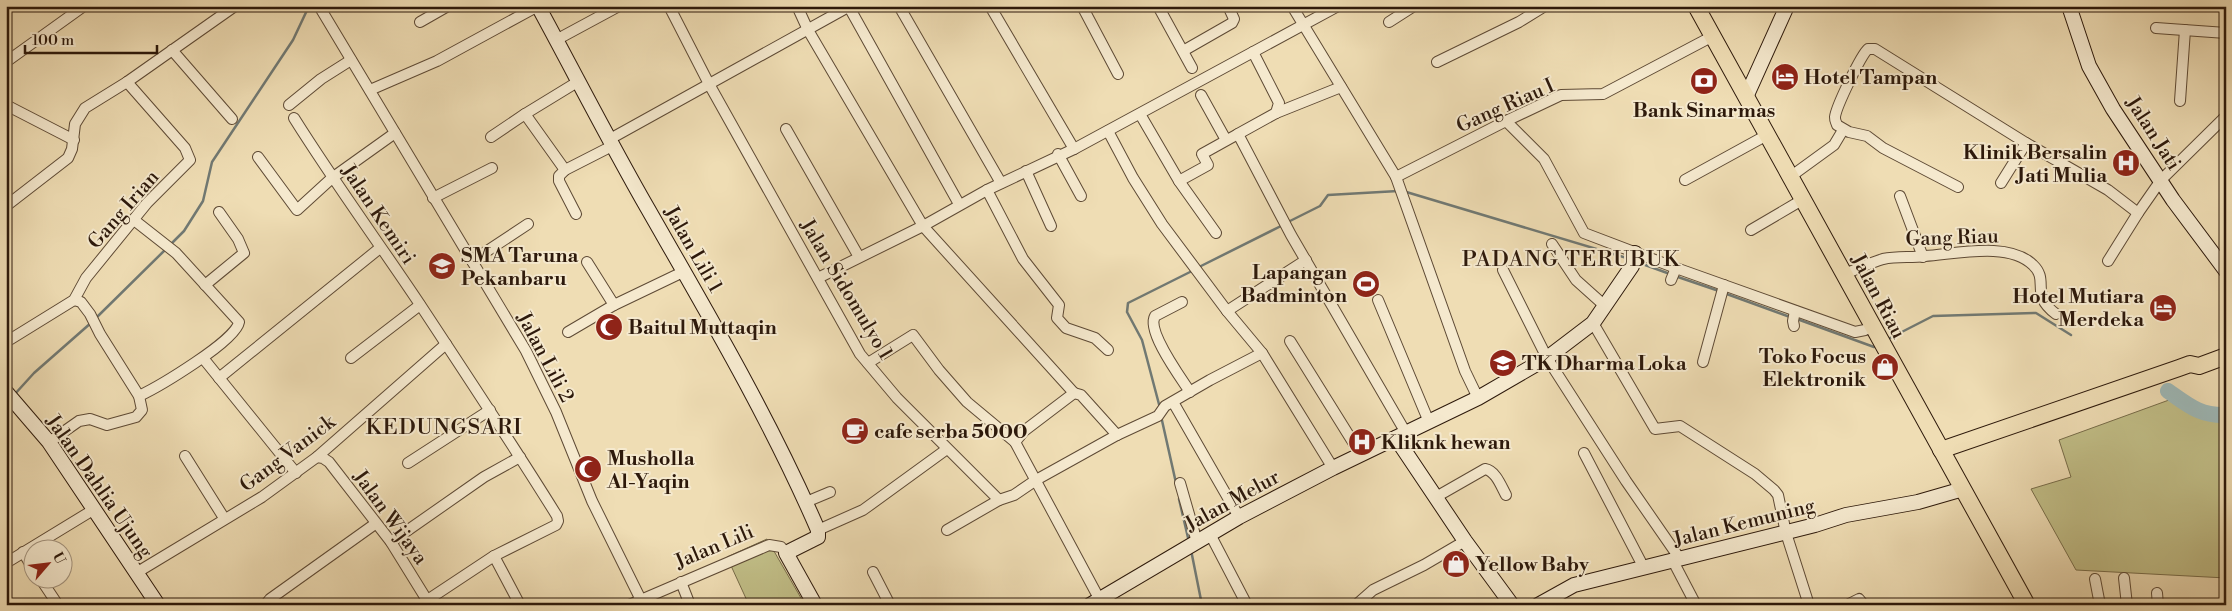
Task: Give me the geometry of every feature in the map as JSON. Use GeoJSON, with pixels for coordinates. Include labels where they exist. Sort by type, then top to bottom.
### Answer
{"type":"FeatureCollection","features":[{"type":"Feature","properties":{"kind":"main road","name":"Jalan Riau"},"geometry":{"type":"LineString","coordinates":[[1696,6],[2027,605]]}},
{"type":"Feature","properties":{"kind":"main road"},"geometry":{"type":"LineString","coordinates":[[2190,364],[2195,358],[2226,346]]}},
{"type":"Feature","properties":{"kind":"main road"},"geometry":{"type":"LineString","coordinates":[[1941,450],[2190,364],[2199,366],[2226,356]]}},
{"type":"Feature","properties":{"kind":"street"},"geometry":{"type":"LineString","coordinates":[[6,62],[84,6]]}},
{"type":"Feature","properties":{"kind":"street"},"geometry":{"type":"LineString","coordinates":[[6,206],[68,158],[72,150],[75,124],[85,108],[127,82],[235,6]]}},
{"type":"Feature","properties":{"kind":"street"},"geometry":{"type":"LineString","coordinates":[[420,22],[448,6]]}},
{"type":"Feature","properties":{"kind":"street"},"geometry":{"type":"LineString","coordinates":[[370,90],[437,61],[538,6]]}},
{"type":"Feature","properties":{"kind":"street","name":"Jalan Lili 1"},"geometry":{"type":"LineString","coordinates":[[538,6],[685,271],[781,451],[818,530]]}},
{"type":"Feature","properties":{"kind":"street"},"geometry":{"type":"LineString","coordinates":[[556,40],[619,6]]}},
{"type":"Feature","properties":{"kind":"street","name":"Jalan Sidomulyo 1"},"geometry":{"type":"LineString","coordinates":[[669,6],[709,84],[860,354],[897,398],[999,500]]}},
{"type":"Feature","properties":{"kind":"street"},"geometry":{"type":"LineString","coordinates":[[798,6],[808,30],[923,226],[1074,393],[1081,395],[1117,435]]}},
{"type":"Feature","properties":{"kind":"street"},"geometry":{"type":"LineString","coordinates":[[576,214],[559,180],[559,176],[564,170],[709,84],[849,6],[959,204]]}},
{"type":"Feature","properties":{"kind":"street"},"geometry":{"type":"LineString","coordinates":[[899,6],[1001,183]]}},
{"type":"Feature","properties":{"kind":"street"},"geometry":{"type":"LineString","coordinates":[[990,6],[1074,149]]}},
{"type":"Feature","properties":{"kind":"street"},"geometry":{"type":"LineString","coordinates":[[1082,6],[1118,74]]}},
{"type":"Feature","properties":{"kind":"street"},"geometry":{"type":"LineString","coordinates":[[1158,6],[1192,68]]}},
{"type":"Feature","properties":{"kind":"street"},"geometry":{"type":"LineString","coordinates":[[1183,51],[1232,23],[1234,18],[1228,6]]}},
{"type":"Feature","properties":{"kind":"street"},"geometry":{"type":"LineString","coordinates":[[1292,6],[1398,181],[1465,371],[1478,398]]}},
{"type":"Feature","properties":{"kind":"street"},"geometry":{"type":"LineString","coordinates":[[818,278],[923,226],[959,204],[1058,154],[1074,149],[1338,6]]}},
{"type":"Feature","properties":{"kind":"street"},"geometry":{"type":"LineString","coordinates":[[1389,22],[1414,6]]}},
{"type":"Feature","properties":{"kind":"street"},"geometry":{"type":"LineString","coordinates":[[1437,62],[1519,22],[1545,6]]}},
{"type":"Feature","properties":{"kind":"street"},"geometry":{"type":"LineString","coordinates":[[1746,97],[1787,6]]}},
{"type":"Feature","properties":{"kind":"street","name":"Jalan Jati"},"geometry":{"type":"LineString","coordinates":[[2068,6],[2089,66],[2113,110],[2173,200],[2226,271]]}},
{"type":"Feature","properties":{"kind":"street","name":"Jalan Lili 2"},"geometry":{"type":"LineString","coordinates":[[321,10],[526,351],[552,403],[592,501],[641,600]]}},
{"type":"Feature","properties":{"kind":"street"},"geometry":{"type":"LineString","coordinates":[[2156,28],[2226,33]]}},
{"type":"Feature","properties":{"kind":"street"},"geometry":{"type":"LineString","coordinates":[[2180,101],[2185,30]]}},
{"type":"Feature","properties":{"kind":"street","name":"Gang Riau I"},"geometry":{"type":"LineString","coordinates":[[1398,181],[1506,121],[1560,95],[1603,94],[1713,36]]}},
{"type":"Feature","properties":{"kind":"street"},"geometry":{"type":"LineString","coordinates":[[1958,187],[1883,148],[1867,136],[1843,130],[1836,122],[1837,112],[1868,49],[1872,48],[2026,143],[2108,190],[2138,213]]}},
{"type":"Feature","properties":{"kind":"street"},"geometry":{"type":"LineString","coordinates":[[172,50],[232,119]]}},
{"type":"Feature","properties":{"kind":"street"},"geometry":{"type":"LineString","coordinates":[[1253,52],[1279,103],[1276,113]]}},
{"type":"Feature","properties":{"kind":"street"},"geometry":{"type":"LineString","coordinates":[[289,105],[321,79],[352,60]]}},
{"type":"Feature","properties":{"kind":"street"},"geometry":{"type":"LineString","coordinates":[[491,137],[579,81]]}},
{"type":"Feature","properties":{"kind":"street","name":"Gang Irian"},"geometry":{"type":"LineString","coordinates":[[6,342],[74,300],[86,278],[151,198],[190,159],[185,148],[127,82]]}},
{"type":"Feature","properties":{"kind":"street"},"geometry":{"type":"LineString","coordinates":[[1180,181],[1208,165],[1202,154],[1276,113],[1341,87]]}},
{"type":"Feature","properties":{"kind":"street"},"geometry":{"type":"LineString","coordinates":[[1201,95],[1226,140]]}},
{"type":"Feature","properties":{"kind":"street"},"geometry":{"type":"LineString","coordinates":[[6,106],[74,140]]}},
{"type":"Feature","properties":{"kind":"street"},"geometry":{"type":"LineString","coordinates":[[525,114],[564,170]]}},
{"type":"Feature","properties":{"kind":"street"},"geometry":{"type":"LineString","coordinates":[[1140,114],[1180,181],[1216,232]]}},
{"type":"Feature","properties":{"kind":"street"},"geometry":{"type":"LineString","coordinates":[[2108,260],[2161,180],[2226,116]]}},
{"type":"Feature","properties":{"kind":"street","name":"Jalan Kemiri"},"geometry":{"type":"LineString","coordinates":[[294,118],[332,178],[420,304],[557,516],[558,523],[494,556],[426,603]]}},
{"type":"Feature","properties":{"kind":"street"},"geometry":{"type":"LineString","coordinates":[[1506,121],[1544,159],[1584,233],[1634,259],[1723,288],[1794,318],[1855,332],[1865,330],[1872,325]]}},
{"type":"Feature","properties":{"kind":"street"},"geometry":{"type":"LineString","coordinates":[[786,129],[859,257]]}},
{"type":"Feature","properties":{"kind":"street"},"geometry":{"type":"LineString","coordinates":[[1790,178],[1834,144],[1843,130]]}},
{"type":"Feature","properties":{"kind":"street"},"geometry":{"type":"LineString","coordinates":[[1108,131],[1144,196],[1227,311],[1262,353],[1333,468]]}},
{"type":"Feature","properties":{"kind":"street"},"geometry":{"type":"LineString","coordinates":[[258,156],[297,210],[332,178],[395,133]]}},
{"type":"Feature","properties":{"kind":"street"},"geometry":{"type":"LineString","coordinates":[[1238,134],[1280,216],[1436,497],[1510,604]]}},
{"type":"Feature","properties":{"kind":"street"},"geometry":{"type":"LineString","coordinates":[[1685,180],[1767,135]]}},
{"type":"Feature","properties":{"kind":"street"},"geometry":{"type":"LineString","coordinates":[[2001,183],[2026,143]]}},
{"type":"Feature","properties":{"kind":"street"},"geometry":{"type":"LineString","coordinates":[[1058,154],[1081,196]]}},
{"type":"Feature","properties":{"kind":"street"},"geometry":{"type":"LineString","coordinates":[[433,198],[492,168]]}},
{"type":"Feature","properties":{"kind":"street"},"geometry":{"type":"LineString","coordinates":[[1026,171],[1051,226]]}},
{"type":"Feature","properties":{"kind":"street"},"geometry":{"type":"LineString","coordinates":[[987,190],[1023,259],[1059,305],[1057,314],[1060,322],[1066,328],[1095,338],[1108,350]]}},
{"type":"Feature","properties":{"kind":"street"},"geometry":{"type":"LineString","coordinates":[[1900,196],[1923,257]]}},
{"type":"Feature","properties":{"kind":"street"},"geometry":{"type":"LineString","coordinates":[[1751,230],[1802,200]]}},
{"type":"Feature","properties":{"kind":"street"},"geometry":{"type":"LineString","coordinates":[[205,285],[244,253],[242,246],[218,212]]}},
{"type":"Feature","properties":{"kind":"street"},"geometry":{"type":"LineString","coordinates":[[134,220],[176,254],[240,322],[235,330],[203,358],[153,390],[139,396]]}},
{"type":"Feature","properties":{"kind":"street"},"geometry":{"type":"LineString","coordinates":[[472,261],[528,224]]}},
{"type":"Feature","properties":{"kind":"street"},"geometry":{"type":"LineString","coordinates":[[1552,244],[1576,280],[1605,306]]}},
{"type":"Feature","properties":{"kind":"street"},"geometry":{"type":"LineString","coordinates":[[219,378],[380,248]]}},
{"type":"Feature","properties":{"kind":"street","name":"Gang Riau"},"geometry":{"type":"LineString","coordinates":[[1844,274],[1883,259],[1903,256],[1923,257],[2004,252],[2018,255],[2034,266],[2041,281],[2042,300],[2045,306],[2056,314]]}},
{"type":"Feature","properties":{"kind":"street","name":"Jalan Melur"},"geometry":{"type":"LineString","coordinates":[[1097,603],[1239,517],[1333,468],[1478,398],[1547,358],[1593,323],[1634,259]]}},
{"type":"Feature","properties":{"kind":"street"},"geometry":{"type":"LineString","coordinates":[[1227,311],[1306,260]]}},
{"type":"Feature","properties":{"kind":"street"},"geometry":{"type":"LineString","coordinates":[[587,262],[614,305]]}},
{"type":"Feature","properties":{"kind":"street"},"geometry":{"type":"LineString","coordinates":[[1503,270],[1547,358],[1676,560],[1696,605]]}},
{"type":"Feature","properties":{"kind":"street"},"geometry":{"type":"LineString","coordinates":[[568,332],[614,305],[685,271]]}},
{"type":"Feature","properties":{"kind":"street"},"geometry":{"type":"LineString","coordinates":[[1703,362],[1723,288]]}},
{"type":"Feature","properties":{"kind":"street"},"geometry":{"type":"LineString","coordinates":[[49,442],[78,421],[85,419],[107,425],[136,417],[142,410],[139,396],[100,334],[90,314],[81,302],[74,300]]}},
{"type":"Feature","properties":{"kind":"street"},"geometry":{"type":"LineString","coordinates":[[1378,300],[1429,422]]}},
{"type":"Feature","properties":{"kind":"street"},"geometry":{"type":"LineString","coordinates":[[1182,302],[1155,316],[1152,325],[1157,338],[1190,392]]}},
{"type":"Feature","properties":{"kind":"street"},"geometry":{"type":"LineString","coordinates":[[351,358],[420,304]]}},
{"type":"Feature","properties":{"kind":"street"},"geometry":{"type":"LineString","coordinates":[[1593,323],[1655,429],[1680,426],[1768,483],[1778,496],[1786,533],[1809,605]]}},
{"type":"Feature","properties":{"kind":"street"},"geometry":{"type":"LineString","coordinates":[[868,363],[913,335],[939,370],[967,402],[1015,442],[1097,603]]}},
{"type":"Feature","properties":{"kind":"street"},"geometry":{"type":"LineString","coordinates":[[1290,341],[1361,455]]}},
{"type":"Feature","properties":{"kind":"street","name":"Gang Vanick"},"geometry":{"type":"LineString","coordinates":[[136,573],[224,518],[262,497],[296,473],[317,457],[446,344]]}},
{"type":"Feature","properties":{"kind":"street"},"geometry":{"type":"LineString","coordinates":[[946,530],[999,500],[1014,495],[1036,480],[1117,435],[1158,416],[1169,404],[1262,353]]}},
{"type":"Feature","properties":{"kind":"street"},"geometry":{"type":"LineString","coordinates":[[203,358],[296,473]]}},
{"type":"Feature","properties":{"kind":"street"},"geometry":{"type":"LineString","coordinates":[[1015,442],[1024,432],[1074,393]]}},
{"type":"Feature","properties":{"kind":"street","name":"Jalan Dahlia Ujung"},"geometry":{"type":"LineString","coordinates":[[10,396],[49,442],[158,605]]}},
{"type":"Feature","properties":{"kind":"street"},"geometry":{"type":"LineString","coordinates":[[1169,404],[1239,517]]}},
{"type":"Feature","properties":{"kind":"street"},"geometry":{"type":"LineString","coordinates":[[408,463],[490,410]]}},
{"type":"Feature","properties":{"kind":"street"},"geometry":{"type":"LineString","coordinates":[[815,605],[786,554],[818,537],[818,530],[863,510],[947,449]]}},
{"type":"Feature","properties":{"kind":"street"},"geometry":{"type":"LineString","coordinates":[[1584,453],[1644,568]]}},
{"type":"Feature","properties":{"kind":"street"},"geometry":{"type":"LineString","coordinates":[[185,456],[224,518]]}},
{"type":"Feature","properties":{"kind":"street","name":"Jalan Wijaya"},"geometry":{"type":"LineString","coordinates":[[317,457],[323,458],[328,462],[390,542],[426,603]]}},
{"type":"Feature","properties":{"kind":"street"},"geometry":{"type":"LineString","coordinates":[[390,542],[484,477],[520,457]]}},
{"type":"Feature","properties":{"kind":"street"},"geometry":{"type":"LineString","coordinates":[[1436,497],[1485,469],[1495,475],[1506,495]]}},
{"type":"Feature","properties":{"kind":"street"},"geometry":{"type":"LineString","coordinates":[[1180,483],[1191,545]]}},
{"type":"Feature","properties":{"kind":"street","name":"Jalan Kemuning"},"geometry":{"type":"LineString","coordinates":[[1538,605],[1574,585],[1786,533],[1846,515],[1918,502],[1963,489]]}},
{"type":"Feature","properties":{"kind":"street"},"geometry":{"type":"LineString","coordinates":[[806,502],[830,492]]}},
{"type":"Feature","properties":{"kind":"street"},"geometry":{"type":"LineString","coordinates":[[46,538],[93,510]]}},
{"type":"Feature","properties":{"kind":"street"},"geometry":{"type":"LineString","coordinates":[[265,605],[270,599],[375,524]]}},
{"type":"Feature","properties":{"kind":"street"},"geometry":{"type":"LineString","coordinates":[[1210,534],[1247,605]]}},
{"type":"Feature","properties":{"kind":"street"},"geometry":{"type":"LineString","coordinates":[[1356,605],[1373,590],[1424,565],[1466,541]]}},
{"type":"Feature","properties":{"kind":"street","name":"Jalan Lili"},"geometry":{"type":"LineString","coordinates":[[629,605],[770,545],[776,544],[786,554]]}},
{"type":"Feature","properties":{"kind":"street"},"geometry":{"type":"LineString","coordinates":[[6,564],[22,553]]}},
{"type":"Feature","properties":{"kind":"street"},"geometry":{"type":"LineString","coordinates":[[494,556],[520,605]]}},
{"type":"Feature","properties":{"kind":"street"},"geometry":{"type":"LineString","coordinates":[[873,572],[890,605]]}},
{"type":"Feature","properties":{"kind":"street"},"geometry":{"type":"LineString","coordinates":[[2124,578],[2127,605]]}},
{"type":"Feature","properties":{"kind":"street"},"geometry":{"type":"LineString","coordinates":[[2095,579],[2100,605]]}},
{"type":"Feature","properties":{"kind":"street"},"geometry":{"type":"LineString","coordinates":[[682,582],[690,605]]}},
{"type":"Feature","properties":{"kind":"street"},"geometry":{"type":"LineString","coordinates":[[47,588],[58,605]]}},
{"type":"Feature","properties":{"kind":"street"},"geometry":{"type":"LineString","coordinates":[[2156,593],[2158,605]]}},
{"type":"Feature","properties":{"kind":"street"},"geometry":{"type":"LineString","coordinates":[[1847,605],[1860,599],[1864,605]]}},
{"type":"Feature","properties":{"kind":"shaded area"},"geometry":{"type":"Polygon","coordinates":[[[2169,400],[2197,415],[2226,418],[2226,578],[2076,570],[2031,489],[2071,477],[2059,440],[2169,400]]]}},
{"type":"Feature","properties":{"kind":"shaded area"},"geometry":{"type":"Polygon","coordinates":[[[767,539],[805,605],[749,605],[727,557],[767,539]]]}},
{"type":"Feature","properties":{"kind":"waterway"},"geometry":{"type":"LineString","coordinates":[[171,244],[184,231],[203,201],[212,162],[293,40],[309,6]]}},
{"type":"Feature","properties":{"kind":"waterway"},"geometry":{"type":"LineString","coordinates":[[1288,222],[1320,206],[1328,195],[1398,191]]}},
{"type":"Feature","properties":{"kind":"waterway"},"geometry":{"type":"LineString","coordinates":[[1403,191],[1630,259]]}},
{"type":"Feature","properties":{"kind":"waterway"},"geometry":{"type":"LineString","coordinates":[[1199,267],[1283,225]]}},
{"type":"Feature","properties":{"kind":"waterway"},"geometry":{"type":"LineString","coordinates":[[96,318],[167,248]]}},
{"type":"Feature","properties":{"kind":"waterway"},"geometry":{"type":"LineString","coordinates":[[1637,262],[1670,274]]}},
{"type":"Feature","properties":{"kind":"waterway"},"geometry":{"type":"LineString","coordinates":[[1160,408],[1142,340],[1127,312],[1128,303],[1194,270]]}},
{"type":"Feature","properties":{"kind":"waterway"},"geometry":{"type":"LineString","coordinates":[[1675,276],[1719,291]]}},
{"type":"Feature","properties":{"kind":"waterway"},"geometry":{"type":"LineString","coordinates":[[1724,293],[1790,317]]}},
{"type":"Feature","properties":{"kind":"waterway"},"geometry":{"type":"LineString","coordinates":[[1888,339],[1933,316],[2036,313],[2071,335]]}},
{"type":"Feature","properties":{"kind":"waterway"},"geometry":{"type":"LineString","coordinates":[[1797,319],[1874,347],[1877,346]]}},
{"type":"Feature","properties":{"kind":"waterway"},"geometry":{"type":"LineString","coordinates":[[14,395],[34,373],[92,322]]}},
{"type":"Feature","properties":{"kind":"waterway"},"geometry":{"type":"LineString","coordinates":[[2168,391],[2201,412],[2226,415]]}},
{"type":"Feature","properties":{"kind":"waterway"},"geometry":{"type":"LineString","coordinates":[[1161,416],[1176,483]]}},
{"type":"Feature","properties":{"kind":"waterway"},"geometry":{"type":"LineString","coordinates":[[1179,499],[1189,542]]}},
{"type":"Feature","properties":{"kind":"waterway"},"geometry":{"type":"LineString","coordinates":[[1191,550],[1202,605]]}},
{"type":"Feature","properties":{"kind":"place","name":"Hotel Tampan"},"geometry":{"type":"Point","coordinates":[1785,77]}},
{"type":"Feature","properties":{"kind":"place","name":"Bank Sinarmas"},"geometry":{"type":"Point","coordinates":[1704,81]}},
{"type":"Feature","properties":{"kind":"place","name":"Klinik Bersalin Jati Mulia"},"geometry":{"type":"Point","coordinates":[2126,163]}},
{"type":"Feature","properties":{"kind":"place","name":"SMA Taruna Pekanbaru"},"geometry":{"type":"Point","coordinates":[442,266]}},
{"type":"Feature","properties":{"kind":"place","name":"Lapangan Badminton"},"geometry":{"type":"Point","coordinates":[1366,284]}},
{"type":"Feature","properties":{"kind":"place","name":"Hotel Mutiara Merdeka"},"geometry":{"type":"Point","coordinates":[2163,308]}},
{"type":"Feature","properties":{"kind":"place","name":"Baitul Muttaqin"},"geometry":{"type":"Point","coordinates":[609,327]}},
{"type":"Feature","properties":{"kind":"place","name":"TK Dharma Loka"},"geometry":{"type":"Point","coordinates":[1503,363]}},
{"type":"Feature","properties":{"kind":"place","name":"Toko Focus Elektronik"},"geometry":{"type":"Point","coordinates":[1885,367]}},
{"type":"Feature","properties":{"kind":"place","name":"cafe serba 5000"},"geometry":{"type":"Point","coordinates":[855,431]}},
{"type":"Feature","properties":{"kind":"place","name":"Kliknk hewan"},"geometry":{"type":"Point","coordinates":[1362,442]}},
{"type":"Feature","properties":{"kind":"place","name":"Musholla Al-Yaqin"},"geometry":{"type":"Point","coordinates":[588,469]}},
{"type":"Feature","properties":{"kind":"place","name":"Yellow Baby"},"geometry":{"type":"Point","coordinates":[1456,564]}},
{"type":"Feature","properties":{"kind":"district","name":"PADANG TERUBUK"},"geometry":{"type":"Point","coordinates":[1571,258]}},
{"type":"Feature","properties":{"kind":"district","name":"KEDUNGSARI"},"geometry":{"type":"Point","coordinates":[444,426]}}]}
